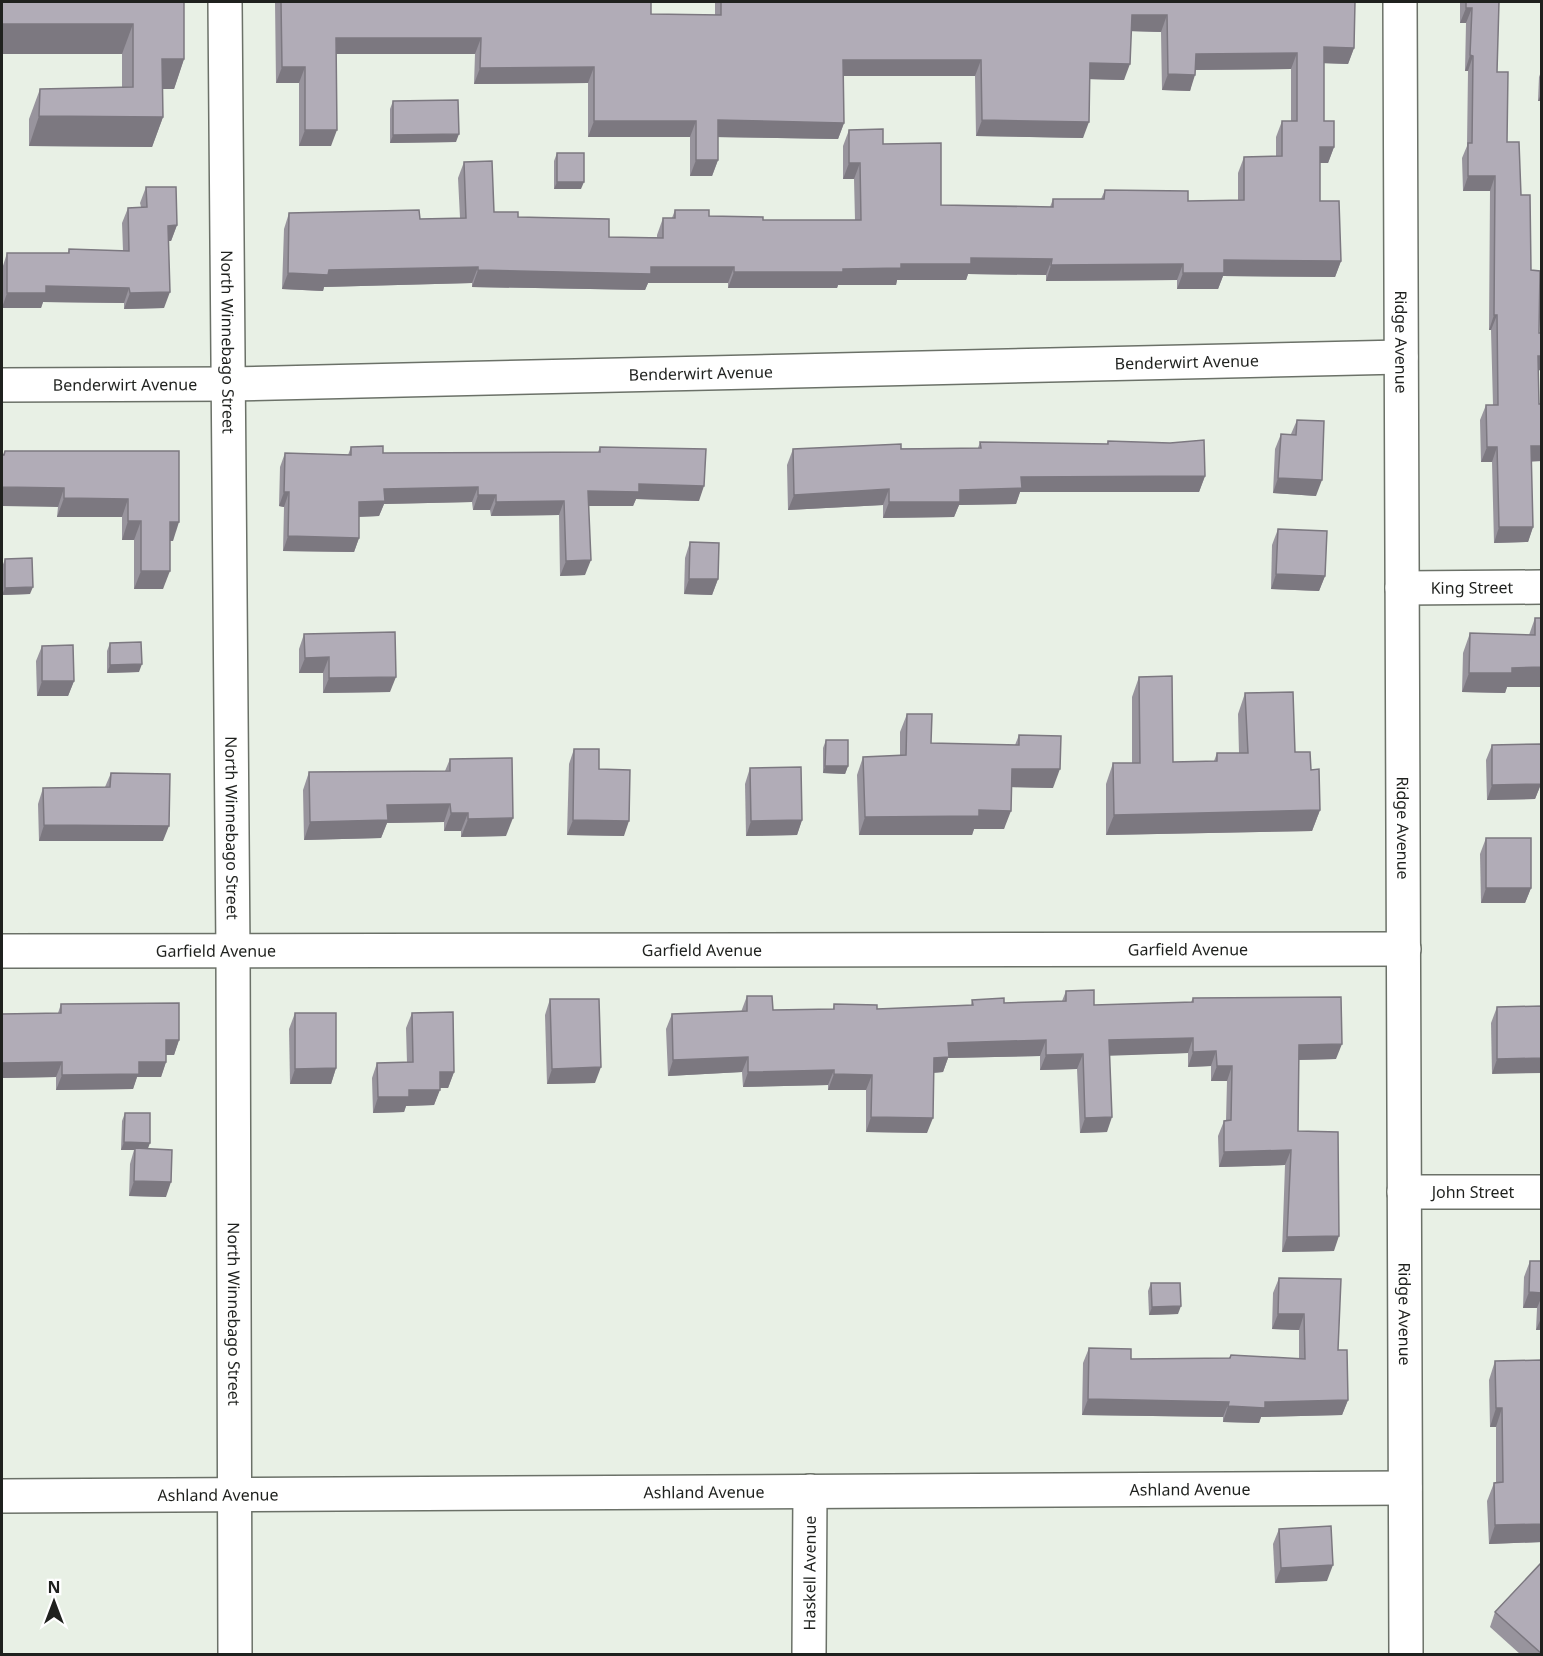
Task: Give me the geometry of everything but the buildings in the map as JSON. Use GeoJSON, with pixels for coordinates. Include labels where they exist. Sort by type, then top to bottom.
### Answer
{"type":"FeatureCollection","features":[{"type":"Feature","properties":{"kind":"street","name":"North Winnebago Street"},"geometry":{"type":"LineString","coordinates":[[225,2],[233,951],[235,1654]]}},
{"type":"Feature","properties":{"kind":"street","name":"Ridge Avenue"},"geometry":{"type":"LineString","coordinates":[[1400,2],[1406,1654]]}},
{"type":"Feature","properties":{"kind":"street","name":"Benderwirt Avenue"},"geometry":{"type":"LineString","coordinates":[[2,385],[229,384],[1401,357]]}},
{"type":"Feature","properties":{"kind":"street","name":"King Street"},"geometry":{"type":"LineString","coordinates":[[1402,588],[1542,587]]}},
{"type":"Feature","properties":{"kind":"street","name":"Garfield Avenue"},"geometry":{"type":"LineString","coordinates":[[2,951],[1404,949]]}},
{"type":"Feature","properties":{"kind":"street","name":"John Street"},"geometry":{"type":"LineString","coordinates":[[1404,1191],[1542,1191]]}},
{"type":"Feature","properties":{"kind":"street","name":"Ashland Avenue"},"geometry":{"type":"LineString","coordinates":[[2,1496],[1405,1488]]}},
{"type":"Feature","properties":{"kind":"street","name":"Haskell Avenue"},"geometry":{"type":"LineString","coordinates":[[809,1654],[810,1491]]}}]}
